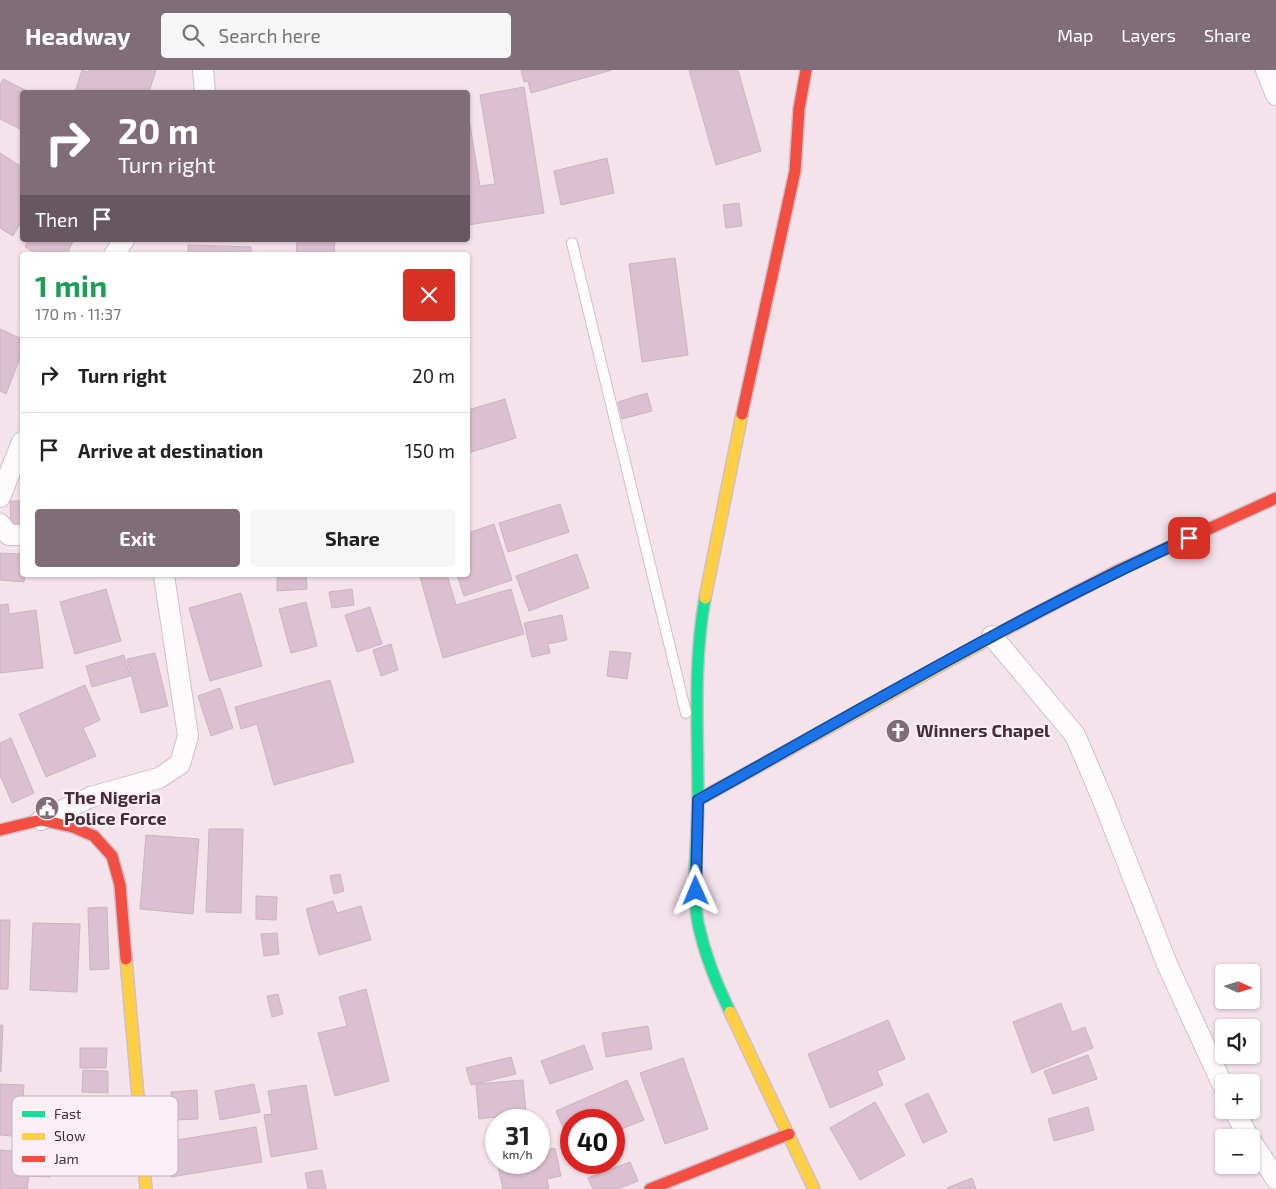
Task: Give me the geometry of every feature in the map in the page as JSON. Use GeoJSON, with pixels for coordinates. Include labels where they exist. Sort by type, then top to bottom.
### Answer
{"type":"FeatureCollection","features":[{"type":"Feature","properties":{"kind":"street"},"geometry":{"type":"LineString","coordinates":[[204,70],[205,90]]}},
{"type":"Feature","properties":{"kind":"street"},"geometry":{"type":"LineString","coordinates":[[806,70],[799,109],[795,171],[716,538],[701,618],[697,694],[698,800],[695,876],[698,922],[711,972],[790,1134],[814,1189]]}},
{"type":"Feature","properties":{"kind":"street"},"geometry":{"type":"LineString","coordinates":[[1266,70],[1276,95]]}},
{"type":"Feature","properties":{"kind":"street"},"geometry":{"type":"LineString","coordinates":[[0,497],[20,447]]}},
{"type":"Feature","properties":{"kind":"street"},"geometry":{"type":"LineString","coordinates":[[698,800],[992,636],[1119,570],[1276,498]]}},
{"type":"Feature","properties":{"kind":"street"},"geometry":{"type":"LineString","coordinates":[[0,524],[9,535],[20,535]]}},
{"type":"Feature","properties":{"kind":"street"},"geometry":{"type":"LineString","coordinates":[[1,829],[41,820],[91,797],[159,778],[180,764],[188,736],[164,577]]}},
{"type":"Feature","properties":{"kind":"street"},"geometry":{"type":"LineString","coordinates":[[992,636],[1075,735],[1102,798],[1167,964],[1218,1074]]}},
{"type":"Feature","properties":{"kind":"street"},"geometry":{"type":"LineString","coordinates":[[41,820],[73,826],[94,836],[112,856],[120,885],[138,1096]]}},
{"type":"Feature","properties":{"kind":"street"},"geometry":{"type":"LineString","coordinates":[[650,1189],[790,1134]]}},
{"type":"Feature","properties":{"kind":"street"},"geometry":{"type":"LineString","coordinates":[[1260,1155],[1276,1179]]}},
{"type":"Feature","properties":{"kind":"street"},"geometry":{"type":"LineString","coordinates":[[145,1176],[146,1189]]}},
{"type":"Feature","properties":{"kind":"lane"},"geometry":{"type":"LineString","coordinates":[[572,243],[697,757]]}},
{"type":"Feature","properties":{"kind":"building"},"geometry":{"type":"Polygon","coordinates":[[[82,70],[88,72],[89,70],[156,70],[150,90],[76,90],[82,70]]]}},
{"type":"Feature","properties":{"kind":"building"},"geometry":{"type":"Polygon","coordinates":[[[521,70],[612,70],[531,93],[528,81],[524,82],[521,70]]]}},
{"type":"Feature","properties":{"kind":"building"},"geometry":{"type":"Polygon","coordinates":[[[689,70],[738,70],[761,151],[716,165],[689,70]]]}},
{"type":"Feature","properties":{"kind":"building"},"geometry":{"type":"Polygon","coordinates":[[[3,79],[25,90],[20,90],[20,129],[0,119],[0,85],[3,79]]]}},
{"type":"Feature","properties":{"kind":"building"},"geometry":{"type":"Polygon","coordinates":[[[524,87],[544,213],[470,225],[470,124],[480,186],[495,184],[480,95],[524,87]]]}},
{"type":"Feature","properties":{"kind":"building"},"geometry":{"type":"Polygon","coordinates":[[[0,153],[20,166],[20,224],[13,236],[0,228],[0,153]]]}},
{"type":"Feature","properties":{"kind":"building"},"geometry":{"type":"Polygon","coordinates":[[[607,158],[614,193],[561,205],[554,171],[607,158]]]}},
{"type":"Feature","properties":{"kind":"building"},"geometry":{"type":"Polygon","coordinates":[[[739,203],[742,226],[726,228],[723,205],[739,203]]]}},
{"type":"Feature","properties":{"kind":"building"},"geometry":{"type":"Polygon","coordinates":[[[27,242],[73,242],[68,252],[34,252],[25,247],[27,242]]]}},
{"type":"Feature","properties":{"kind":"building"},"geometry":{"type":"Polygon","coordinates":[[[297,242],[335,242],[334,252],[296,252],[297,242]]]}},
{"type":"Feature","properties":{"kind":"building"},"geometry":{"type":"Polygon","coordinates":[[[188,245],[251,247],[251,252],[188,252],[188,245]]]}},
{"type":"Feature","properties":{"kind":"building"},"geometry":{"type":"Polygon","coordinates":[[[675,258],[688,355],[642,362],[629,264],[675,258]]]}},
{"type":"Feature","properties":{"kind":"building"},"geometry":{"type":"Polygon","coordinates":[[[0,329],[20,338],[20,358],[6,394],[0,391],[0,329]]]}},
{"type":"Feature","properties":{"kind":"building"},"geometry":{"type":"Polygon","coordinates":[[[647,393],[652,411],[622,419],[618,402],[647,393]]]}},
{"type":"Feature","properties":{"kind":"building"},"geometry":{"type":"Polygon","coordinates":[[[505,399],[516,438],[470,452],[470,409],[505,399]]]}},
{"type":"Feature","properties":{"kind":"building"},"geometry":{"type":"Polygon","coordinates":[[[10,501],[20,501],[20,525],[11,526],[10,501]]]}},
{"type":"Feature","properties":{"kind":"building"},"geometry":{"type":"Polygon","coordinates":[[[560,504],[569,532],[508,552],[499,523],[560,504]]]}},
{"type":"Feature","properties":{"kind":"building"},"geometry":{"type":"Polygon","coordinates":[[[494,524],[512,580],[464,596],[458,577],[470,577],[470,532],[494,524]]]}},
{"type":"Feature","properties":{"kind":"building"},"geometry":{"type":"Polygon","coordinates":[[[0,553],[20,554],[20,577],[25,577],[24,582],[0,580],[0,553]]]}},
{"type":"Feature","properties":{"kind":"building"},"geometry":{"type":"Polygon","coordinates":[[[577,554],[589,588],[529,611],[516,576],[577,554]]]}},
{"type":"Feature","properties":{"kind":"building"},"geometry":{"type":"Polygon","coordinates":[[[277,577],[306,577],[307,589],[277,591],[277,577]]]}},
{"type":"Feature","properties":{"kind":"building"},"geometry":{"type":"Polygon","coordinates":[[[420,577],[448,577],[456,605],[511,589],[524,634],[443,658],[420,577]]]}},
{"type":"Feature","properties":{"kind":"building"},"geometry":{"type":"Polygon","coordinates":[[[106,589],[121,641],[75,654],[60,602],[106,589]]]}},
{"type":"Feature","properties":{"kind":"building"},"geometry":{"type":"Polygon","coordinates":[[[352,589],[354,605],[332,608],[329,592],[352,589]]]}},
{"type":"Feature","properties":{"kind":"building"},"geometry":{"type":"Polygon","coordinates":[[[241,593],[262,666],[210,681],[189,608],[241,593]]]}},
{"type":"Feature","properties":{"kind":"building"},"geometry":{"type":"Polygon","coordinates":[[[306,602],[317,646],[291,653],[279,609],[306,602]]]}},
{"type":"Feature","properties":{"kind":"building"},"geometry":{"type":"Polygon","coordinates":[[[8,604],[9,614],[36,610],[43,668],[0,673],[0,605],[8,604]]]}},
{"type":"Feature","properties":{"kind":"building"},"geometry":{"type":"Polygon","coordinates":[[[370,607],[382,644],[357,652],[345,615],[370,607]]]}},
{"type":"Feature","properties":{"kind":"building"},"geometry":{"type":"Polygon","coordinates":[[[562,615],[567,640],[548,644],[550,653],[532,657],[524,623],[562,615]]]}},
{"type":"Feature","properties":{"kind":"building"},"geometry":{"type":"Polygon","coordinates":[[[391,644],[398,670],[381,676],[373,650],[391,644]]]}},
{"type":"Feature","properties":{"kind":"building"},"geometry":{"type":"Polygon","coordinates":[[[610,651],[631,653],[627,679],[607,676],[610,651]]]}},
{"type":"Feature","properties":{"kind":"building"},"geometry":{"type":"Polygon","coordinates":[[[155,653],[168,706],[141,713],[127,659],[155,653]]]}},
{"type":"Feature","properties":{"kind":"building"},"geometry":{"type":"Polygon","coordinates":[[[124,655],[130,676],[92,687],[86,666],[124,655]]]}},
{"type":"Feature","properties":{"kind":"building"},"geometry":{"type":"Polygon","coordinates":[[[330,680],[354,762],[274,785],[257,724],[241,729],[235,707],[330,680]]]}},
{"type":"Feature","properties":{"kind":"building"},"geometry":{"type":"Polygon","coordinates":[[[85,685],[100,720],[83,728],[96,756],[46,777],[19,714],[85,685]]]}},
{"type":"Feature","properties":{"kind":"building"},"geometry":{"type":"Polygon","coordinates":[[[220,688],[233,728],[211,736],[198,696],[220,688]]]}},
{"type":"Feature","properties":{"kind":"building"},"geometry":{"type":"Polygon","coordinates":[[[11,738],[34,793],[12,803],[0,775],[0,743],[11,738]]]}},
{"type":"Feature","properties":{"kind":"building"},"geometry":{"type":"Polygon","coordinates":[[[209,829],[243,829],[241,913],[206,912],[209,829]]]}},
{"type":"Feature","properties":{"kind":"building"},"geometry":{"type":"Polygon","coordinates":[[[146,835],[199,839],[193,914],[140,909],[146,835]]]}},
{"type":"Feature","properties":{"kind":"building"},"geometry":{"type":"Polygon","coordinates":[[[340,874],[344,891],[334,894],[330,876],[340,874]]]}},
{"type":"Feature","properties":{"kind":"building"},"geometry":{"type":"Polygon","coordinates":[[[256,896],[277,897],[276,920],[256,919],[256,896]]]}},
{"type":"Feature","properties":{"kind":"building"},"geometry":{"type":"Polygon","coordinates":[[[333,901],[337,913],[361,906],[371,940],[319,955],[306,909],[333,901]]]}},
{"type":"Feature","properties":{"kind":"building"},"geometry":{"type":"Polygon","coordinates":[[[107,907],[109,969],[90,970],[88,908],[107,907]]]}},
{"type":"Feature","properties":{"kind":"building"},"geometry":{"type":"Polygon","coordinates":[[[0,920],[10,920],[8,989],[0,989],[0,920]]]}},
{"type":"Feature","properties":{"kind":"building"},"geometry":{"type":"Polygon","coordinates":[[[33,923],[80,924],[77,992],[30,990],[33,923]]]}},
{"type":"Feature","properties":{"kind":"building"},"geometry":{"type":"Polygon","coordinates":[[[277,933],[279,954],[264,956],[261,934],[277,933]]]}},
{"type":"Feature","properties":{"kind":"building"},"geometry":{"type":"Polygon","coordinates":[[[366,989],[389,1081],[335,1096],[318,1033],[347,1026],[339,997],[366,989]]]}},
{"type":"Feature","properties":{"kind":"building"},"geometry":{"type":"Polygon","coordinates":[[[278,994],[283,1014],[272,1017],[267,996],[278,994]]]}},
{"type":"Feature","properties":{"kind":"building"},"geometry":{"type":"Polygon","coordinates":[[[1061,1003],[1072,1032],[1085,1027],[1093,1048],[1032,1073],[1013,1022],[1061,1003]]]}},
{"type":"Feature","properties":{"kind":"building"},"geometry":{"type":"Polygon","coordinates":[[[888,1020],[905,1059],[877,1071],[883,1085],[830,1108],[808,1054],[888,1020]]]}},
{"type":"Feature","properties":{"kind":"building"},"geometry":{"type":"Polygon","coordinates":[[[0,1025],[3,1025],[1,1072],[0,1072],[0,1025]]]}},
{"type":"Feature","properties":{"kind":"building"},"geometry":{"type":"Polygon","coordinates":[[[648,1026],[652,1049],[606,1057],[602,1033],[648,1026]]]}},
{"type":"Feature","properties":{"kind":"building"},"geometry":{"type":"Polygon","coordinates":[[[584,1045],[593,1069],[550,1084],[541,1061],[584,1045]]]}},
{"type":"Feature","properties":{"kind":"building"},"geometry":{"type":"Polygon","coordinates":[[[80,1048],[107,1048],[106,1068],[80,1068],[80,1048]]]}},
{"type":"Feature","properties":{"kind":"building"},"geometry":{"type":"Polygon","coordinates":[[[1088,1055],[1097,1079],[1053,1094],[1044,1071],[1088,1055]]]}},
{"type":"Feature","properties":{"kind":"building"},"geometry":{"type":"Polygon","coordinates":[[[511,1057],[516,1074],[471,1085],[466,1068],[511,1057]]]}},
{"type":"Feature","properties":{"kind":"building"},"geometry":{"type":"Polygon","coordinates":[[[683,1058],[708,1129],[665,1144],[640,1073],[683,1058]]]}},
{"type":"Feature","properties":{"kind":"building"},"geometry":{"type":"Polygon","coordinates":[[[83,1070],[108,1071],[108,1093],[82,1092],[83,1070]]]}},
{"type":"Feature","properties":{"kind":"building"},"geometry":{"type":"Polygon","coordinates":[[[523,1080],[526,1109],[485,1109],[485,1118],[479,1119],[476,1084],[523,1080]]]}},
{"type":"Feature","properties":{"kind":"building"},"geometry":{"type":"Polygon","coordinates":[[[627,1080],[644,1120],[625,1128],[625,1109],[561,1109],[627,1080]]]}},
{"type":"Feature","properties":{"kind":"building"},"geometry":{"type":"Polygon","coordinates":[[[0,1084],[24,1085],[23,1096],[12,1096],[12,1136],[0,1135],[0,1084]]]}},
{"type":"Feature","properties":{"kind":"building"},"geometry":{"type":"Polygon","coordinates":[[[254,1084],[260,1112],[220,1120],[215,1091],[254,1084]]]}},
{"type":"Feature","properties":{"kind":"building"},"geometry":{"type":"Polygon","coordinates":[[[306,1085],[317,1149],[271,1157],[264,1115],[272,1114],[268,1091],[306,1085]]]}},
{"type":"Feature","properties":{"kind":"building"},"geometry":{"type":"Polygon","coordinates":[[[197,1090],[198,1119],[178,1120],[178,1096],[171,1096],[171,1092],[197,1090]]]}},
{"type":"Feature","properties":{"kind":"building"},"geometry":{"type":"Polygon","coordinates":[[[928,1093],[947,1132],[923,1143],[905,1104],[928,1093]]]}},
{"type":"Feature","properties":{"kind":"building"},"geometry":{"type":"Polygon","coordinates":[[[875,1102],[905,1155],[860,1180],[830,1128],[875,1102]]]}},
{"type":"Feature","properties":{"kind":"building"},"geometry":{"type":"Polygon","coordinates":[[[1088,1107],[1094,1130],[1054,1141],[1048,1119],[1088,1107]]]}},
{"type":"Feature","properties":{"kind":"building"},"geometry":{"type":"Polygon","coordinates":[[[560,1109],[560,1121],[556,1111],[560,1109]]]}},
{"type":"Feature","properties":{"kind":"building"},"geometry":{"type":"Polygon","coordinates":[[[256,1127],[262,1162],[178,1176],[178,1140],[256,1127]]]}},
{"type":"Feature","properties":{"kind":"building"},"geometry":{"type":"Polygon","coordinates":[[[555,1148],[561,1176],[547,1179],[549,1189],[503,1189],[500,1174],[550,1174],[550,1149],[555,1148]]]}},
{"type":"Feature","properties":{"kind":"building"},"geometry":{"type":"Polygon","coordinates":[[[0,1150],[12,1151],[12,1176],[29,1176],[27,1189],[0,1189],[0,1150]]]}},
{"type":"Feature","properties":{"kind":"building"},"geometry":{"type":"Polygon","coordinates":[[[630,1162],[638,1181],[618,1189],[593,1189],[588,1178],[598,1174],[625,1174],[625,1164],[630,1162]]]}},
{"type":"Feature","properties":{"kind":"building"},"geometry":{"type":"Polygon","coordinates":[[[322,1170],[326,1189],[308,1189],[305,1173],[322,1170]]]}},
{"type":"Feature","properties":{"kind":"building"},"geometry":{"type":"Polygon","coordinates":[[[972,1178],[976,1189],[947,1188],[972,1178]]]}},
{"type":"Feature","properties":{"kind":"traffic: fast"},"geometry":{"type":"LineString","coordinates":[[705,598],[701,623],[698,673],[698,799],[695,892],[698,923],[704,947],[730,1012]]}},
{"type":"Feature","properties":{"kind":"traffic: slow"},"geometry":{"type":"LineString","coordinates":[[705,598],[742,414]]}},
{"type":"Feature","properties":{"kind":"traffic: slow"},"geometry":{"type":"LineString","coordinates":[[698,800],[1029,617]]}},
{"type":"Feature","properties":{"kind":"traffic: slow"},"geometry":{"type":"LineString","coordinates":[[126,959],[138,1096]]}},
{"type":"Feature","properties":{"kind":"traffic: slow"},"geometry":{"type":"LineString","coordinates":[[730,1012],[814,1189]]}},
{"type":"Feature","properties":{"kind":"traffic: slow"},"geometry":{"type":"LineString","coordinates":[[145,1176],[146,1189]]}},
{"type":"Feature","properties":{"kind":"traffic: jam"},"geometry":{"type":"LineString","coordinates":[[742,414],[795,171],[799,109],[806,70]]}},
{"type":"Feature","properties":{"kind":"traffic: jam"},"geometry":{"type":"LineString","coordinates":[[1029,617],[1119,570],[1276,498]]}},
{"type":"Feature","properties":{"kind":"traffic: jam"},"geometry":{"type":"LineString","coordinates":[[0,830],[41,820],[73,827],[94,836],[112,856],[120,885],[126,959]]}},
{"type":"Feature","properties":{"kind":"traffic: jam"},"geometry":{"type":"LineString","coordinates":[[650,1189],[789,1134]]}},
{"type":"Feature","properties":{"kind":"place","name":"Winners Chapel"},"geometry":{"type":"Point","coordinates":[898,731]}},
{"type":"Feature","properties":{"kind":"place","name":"The Nigeria Police Force"},"geometry":{"type":"Point","coordinates":[47,808]}},
{"type":"Feature","properties":{"kind":"route"},"geometry":{"type":"LineString","coordinates":[[696,891],[698,800],[992,636],[1119,570],[1189,538]]}}]}
